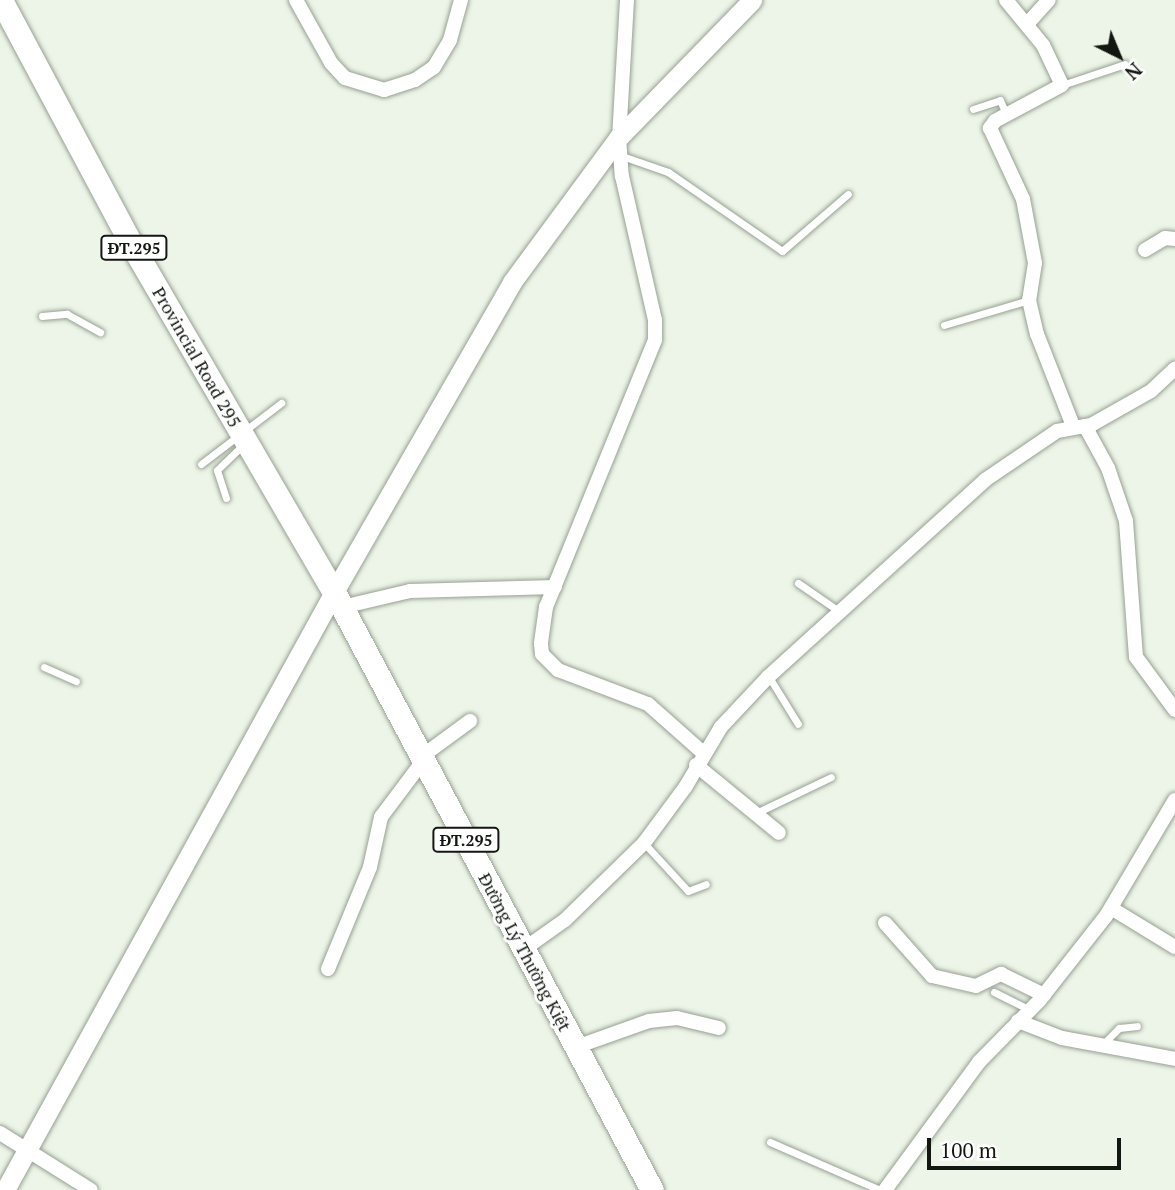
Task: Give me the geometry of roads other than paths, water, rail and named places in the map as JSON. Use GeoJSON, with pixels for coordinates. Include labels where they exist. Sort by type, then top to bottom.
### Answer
{"type":"FeatureCollection","features":[{"type":"Feature","properties":{"kind":"main road","name":"Provincial Road 295"},"geometry":{"type":"LineString","coordinates":[[1,0],[130,242],[276,492]]}},
{"type":"Feature","properties":{"kind":"main road","name":"Đường Lý Thường Kiệt"},"geometry":{"type":"LineString","coordinates":[[276,492],[338,600],[576,1047],[644,1187]]}},
{"type":"Feature","properties":{"kind":"street"},"geometry":{"type":"LineString","coordinates":[[296,0],[338,71],[356,84],[384,90],[415,80],[434,67],[450,40],[461,0]]}},
{"type":"Feature","properties":{"kind":"street"},"geometry":{"type":"LineString","coordinates":[[627,0],[620,146],[631,229],[655,320],[655,340],[555,586],[540,630],[542,654],[548,663],[599,689],[648,704],[699,758],[779,833]]}},
{"type":"Feature","properties":{"kind":"street"},"geometry":{"type":"LineString","coordinates":[[5,1190],[338,600],[491,315],[552,222],[752,0]]}},
{"type":"Feature","properties":{"kind":"street"},"geometry":{"type":"LineString","coordinates":[[1006,0],[1028,23],[1062,85],[1006,114],[990,128],[1023,199],[1033,236],[1035,263],[1029,300],[1037,334],[1079,426],[1108,468],[1126,521],[1136,657],[1175,710]]}},
{"type":"Feature","properties":{"kind":"street"},"geometry":{"type":"LineString","coordinates":[[1028,23],[1049,0]]}},
{"type":"Feature","properties":{"kind":"street"},"geometry":{"type":"LineString","coordinates":[[1145,250],[1166,238],[1175,239]]}},
{"type":"Feature","properties":{"kind":"street"},"geometry":{"type":"LineString","coordinates":[[524,949],[565,920],[644,843],[699,758],[768,677],[985,480],[1057,431],[1079,426],[1151,391],[1175,369]]}},
{"type":"Feature","properties":{"kind":"street"},"geometry":{"type":"LineString","coordinates":[[338,600],[410,591],[555,586]]}},
{"type":"Feature","properties":{"kind":"street"},"geometry":{"type":"LineString","coordinates":[[328,969],[370,867],[381,817],[422,759],[470,721]]}},
{"type":"Feature","properties":{"kind":"street"},"geometry":{"type":"LineString","coordinates":[[883,1190],[979,1062],[1044,995],[1111,908],[1175,800]]}},
{"type":"Feature","properties":{"kind":"street"},"geometry":{"type":"LineString","coordinates":[[1111,908],[1175,947]]}},
{"type":"Feature","properties":{"kind":"street"},"geometry":{"type":"LineString","coordinates":[[885,923],[932,976],[976,986],[1001,974],[1044,995]]}},
{"type":"Feature","properties":{"kind":"street"},"geometry":{"type":"LineString","coordinates":[[576,1047],[649,1021],[677,1018],[719,1028]]}},
{"type":"Feature","properties":{"kind":"street"},"geometry":{"type":"LineString","coordinates":[[1018,1021],[1062,1038],[1175,1059]]}},
{"type":"Feature","properties":{"kind":"street"},"geometry":{"type":"LineString","coordinates":[[0,1133],[91,1190]]}},
{"type":"Feature","properties":{"kind":"lane"},"geometry":{"type":"LineString","coordinates":[[1062,85],[1125,64]]}},
{"type":"Feature","properties":{"kind":"lane"},"geometry":{"type":"LineString","coordinates":[[973,109],[1000,100],[1006,114]]}},
{"type":"Feature","properties":{"kind":"lane"},"geometry":{"type":"LineString","coordinates":[[620,146],[668,172],[782,251],[848,194]]}},
{"type":"Feature","properties":{"kind":"lane"},"geometry":{"type":"LineString","coordinates":[[944,324],[1029,300]]}},
{"type":"Feature","properties":{"kind":"lane"},"geometry":{"type":"LineString","coordinates":[[42,316],[68,314],[100,332]]}},
{"type":"Feature","properties":{"kind":"lane"},"geometry":{"type":"LineString","coordinates":[[226,498],[217,470],[244,438],[281,403]]}},
{"type":"Feature","properties":{"kind":"lane"},"geometry":{"type":"LineString","coordinates":[[201,464],[244,438]]}},
{"type":"Feature","properties":{"kind":"lane"},"geometry":{"type":"LineString","coordinates":[[798,583],[841,612]]}},
{"type":"Feature","properties":{"kind":"lane"},"geometry":{"type":"LineString","coordinates":[[44,667],[76,681]]}},
{"type":"Feature","properties":{"kind":"lane"},"geometry":{"type":"LineString","coordinates":[[768,677],[798,724]]}},
{"type":"Feature","properties":{"kind":"lane"},"geometry":{"type":"LineString","coordinates":[[756,813],[831,777]]}},
{"type":"Feature","properties":{"kind":"lane"},"geometry":{"type":"LineString","coordinates":[[644,843],[688,891],[706,884]]}},
{"type":"Feature","properties":{"kind":"lane"},"geometry":{"type":"LineString","coordinates":[[994,992],[1030,1010]]}},
{"type":"Feature","properties":{"kind":"lane"},"geometry":{"type":"LineString","coordinates":[[1102,1045],[1119,1028],[1138,1026]]}},
{"type":"Feature","properties":{"kind":"lane"},"geometry":{"type":"LineString","coordinates":[[770,1142],[883,1190]]}}]}
